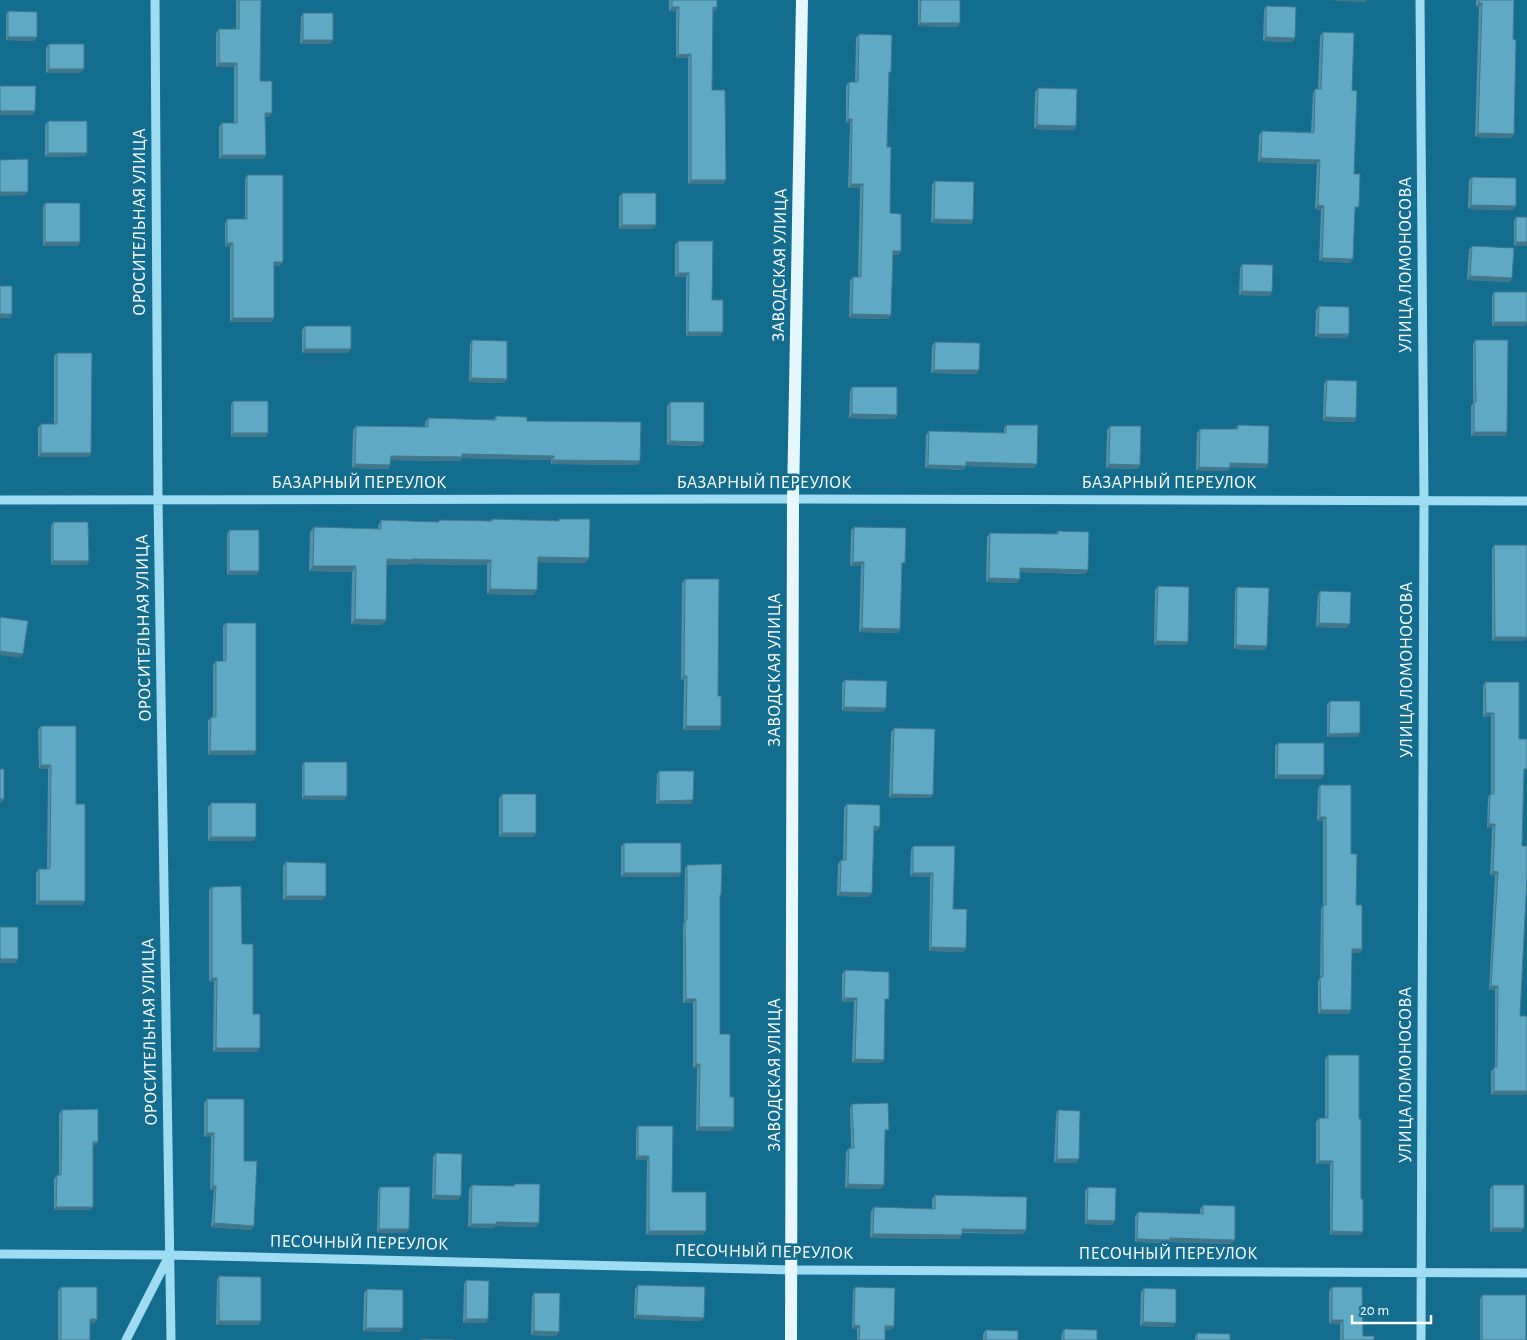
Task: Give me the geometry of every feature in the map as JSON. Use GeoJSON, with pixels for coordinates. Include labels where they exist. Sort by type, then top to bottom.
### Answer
{"type":"FeatureCollection","features":[{"type":"Feature","properties":{"kind":"main road","name":"ЗАВОДСКАЯ УЛИЦА"},"geometry":{"type":"LineString","coordinates":[[792,1340],[792,499],[802,0]]}},
{"type":"Feature","properties":{"kind":"street","name":"ОРОСИТЕЛЬНАЯ УЛИЦА"},"geometry":{"type":"LineString","coordinates":[[155,0],[158,499],[171,1340]]}},
{"type":"Feature","properties":{"kind":"street","name":"УЛИЦА ЛОМОНОСОВА"},"geometry":{"type":"LineString","coordinates":[[1420,0],[1424,500],[1421,1340]]}},
{"type":"Feature","properties":{"kind":"street","name":"БАЗАРНЫЙ ПЕРЕУЛОК"},"geometry":{"type":"LineString","coordinates":[[0,500],[792,499],[1527,501]]}},
{"type":"Feature","properties":{"kind":"street","name":"ПЕСОЧНЫЙ ПЕРЕУЛОК"},"geometry":{"type":"LineString","coordinates":[[0,1254],[170,1254],[792,1270],[1527,1272]]}},
{"type":"Feature","properties":{"kind":"street","name":"ОРОСИТЕЛЬНАЯ УЛИЦА"},"geometry":{"type":"LineString","coordinates":[[126,1340],[170,1254]]}},
{"type":"Feature","properties":{"kind":"building"},"geometry":{"type":"Polygon","coordinates":[[[239,0],[261,0],[260,81],[272,81],[272,113],[265,113],[266,155],[222,155],[222,123],[237,123],[237,63],[219,63],[219,29],[239,29],[239,0]]]}},
{"type":"Feature","properties":{"kind":"building"},"geometry":{"type":"Polygon","coordinates":[[[672,0],[717,0],[717,7],[713,7],[712,90],[725,90],[726,180],[691,180],[691,54],[678,55],[679,7],[672,7],[672,0]]]}},
{"type":"Feature","properties":{"kind":"building"},"geometry":{"type":"Polygon","coordinates":[[[921,0],[960,0],[960,23],[920,23],[921,0]]]}},
{"type":"Feature","properties":{"kind":"building"},"geometry":{"type":"Polygon","coordinates":[[[1479,0],[1514,0],[1513,39],[1516,40],[1514,134],[1478,133],[1482,3],[1479,3],[1479,0]]]}},
{"type":"Feature","properties":{"kind":"building"},"geometry":{"type":"Polygon","coordinates":[[[1266,6],[1296,7],[1295,38],[1266,37],[1266,6]]]}},
{"type":"Feature","properties":{"kind":"building"},"geometry":{"type":"Polygon","coordinates":[[[8,11],[37,12],[37,37],[8,37],[8,11]]]}},
{"type":"Feature","properties":{"kind":"building"},"geometry":{"type":"Polygon","coordinates":[[[303,13],[333,13],[333,40],[303,40],[303,13]]]}},
{"type":"Feature","properties":{"kind":"building"},"geometry":{"type":"Polygon","coordinates":[[[1323,32],[1354,33],[1352,90],[1357,91],[1354,174],[1360,174],[1359,207],[1355,207],[1353,259],[1322,258],[1324,206],[1318,205],[1320,160],[1261,158],[1262,131],[1314,133],[1315,89],[1321,89],[1323,32]]]}},
{"type":"Feature","properties":{"kind":"building"},"geometry":{"type":"Polygon","coordinates":[[[859,34],[892,35],[887,147],[891,147],[890,213],[901,214],[901,251],[893,251],[891,315],[852,314],[853,277],[861,277],[863,184],[851,184],[852,119],[848,119],[849,82],[858,82],[859,34]]]}},
{"type":"Feature","properties":{"kind":"building"},"geometry":{"type":"Polygon","coordinates":[[[49,44],[84,44],[84,69],[49,69],[49,44]]]}},
{"type":"Feature","properties":{"kind":"building"},"geometry":{"type":"Polygon","coordinates":[[[0,86],[36,86],[35,111],[0,111],[0,86]]]}},
{"type":"Feature","properties":{"kind":"building"},"geometry":{"type":"Polygon","coordinates":[[[1038,88],[1077,89],[1076,126],[1037,125],[1038,88]]]}},
{"type":"Feature","properties":{"kind":"building"},"geometry":{"type":"Polygon","coordinates":[[[48,121],[87,121],[87,153],[48,153],[48,121]]]}},
{"type":"Feature","properties":{"kind":"building"},"geometry":{"type":"Polygon","coordinates":[[[28,159],[28,192],[0,192],[0,160],[28,159]]]}},
{"type":"Feature","properties":{"kind":"building"},"geometry":{"type":"Polygon","coordinates":[[[247,175],[283,175],[283,262],[274,262],[274,318],[233,318],[233,243],[227,243],[227,219],[247,219],[247,175]]]}},
{"type":"Feature","properties":{"kind":"building"},"geometry":{"type":"Polygon","coordinates":[[[1472,177],[1516,178],[1516,206],[1471,205],[1472,177]]]}},
{"type":"Feature","properties":{"kind":"building"},"geometry":{"type":"Polygon","coordinates":[[[935,181],[974,182],[973,220],[934,219],[935,181]]]}},
{"type":"Feature","properties":{"kind":"building"},"geometry":{"type":"Polygon","coordinates":[[[622,193],[656,193],[656,225],[622,225],[622,193]]]}},
{"type":"Feature","properties":{"kind":"building"},"geometry":{"type":"Polygon","coordinates":[[[45,203],[80,203],[80,242],[45,242],[45,203]]]}},
{"type":"Feature","properties":{"kind":"building"},"geometry":{"type":"Polygon","coordinates":[[[1516,217],[1527,217],[1527,242],[1516,242],[1516,217]]]}},
{"type":"Feature","properties":{"kind":"building"},"geometry":{"type":"Polygon","coordinates":[[[678,241],[713,241],[712,300],[723,300],[723,332],[688,332],[689,273],[678,273],[678,241]]]}},
{"type":"Feature","properties":{"kind":"building"},"geometry":{"type":"Polygon","coordinates":[[[1472,246],[1514,248],[1512,278],[1470,276],[1472,246]]]}},
{"type":"Feature","properties":{"kind":"building"},"geometry":{"type":"Polygon","coordinates":[[[1242,264],[1273,265],[1272,292],[1242,291],[1242,264]]]}},
{"type":"Feature","properties":{"kind":"building"},"geometry":{"type":"Polygon","coordinates":[[[0,286],[12,286],[12,314],[0,314],[0,286]]]}},
{"type":"Feature","properties":{"kind":"building"},"geometry":{"type":"Polygon","coordinates":[[[1494,292],[1527,292],[1527,322],[1494,322],[1494,292]]]}},
{"type":"Feature","properties":{"kind":"building"},"geometry":{"type":"Polygon","coordinates":[[[1319,306],[1349,307],[1349,334],[1318,334],[1319,306]]]}},
{"type":"Feature","properties":{"kind":"building"},"geometry":{"type":"Polygon","coordinates":[[[305,326],[351,326],[351,349],[305,349],[305,326]]]}},
{"type":"Feature","properties":{"kind":"building"},"geometry":{"type":"Polygon","coordinates":[[[472,340],[507,341],[507,379],[471,378],[472,340]]]}},
{"type":"Feature","properties":{"kind":"building"},"geometry":{"type":"Polygon","coordinates":[[[1475,340],[1508,340],[1507,432],[1474,432],[1474,402],[1476,402],[1475,340]]]}},
{"type":"Feature","properties":{"kind":"building"},"geometry":{"type":"Polygon","coordinates":[[[935,342],[980,343],[979,370],[934,370],[935,342]]]}},
{"type":"Feature","properties":{"kind":"building"},"geometry":{"type":"Polygon","coordinates":[[[57,353],[92,353],[91,453],[41,453],[41,424],[57,424],[57,353]]]}},
{"type":"Feature","properties":{"kind":"building"},"geometry":{"type":"Polygon","coordinates":[[[1327,380],[1357,381],[1356,418],[1325,417],[1327,380]]]}},
{"type":"Feature","properties":{"kind":"building"},"geometry":{"type":"Polygon","coordinates":[[[852,387],[897,387],[897,415],[852,414],[852,387]]]}},
{"type":"Feature","properties":{"kind":"building"},"geometry":{"type":"Polygon","coordinates":[[[233,401],[268,401],[268,433],[233,433],[233,401]]]}},
{"type":"Feature","properties":{"kind":"building"},"geometry":{"type":"Polygon","coordinates":[[[670,402],[704,402],[704,442],[670,441],[670,402]]]}},
{"type":"Feature","properties":{"kind":"building"},"geometry":{"type":"Polygon","coordinates":[[[496,416],[527,417],[527,421],[641,422],[640,461],[553,460],[554,456],[462,454],[462,457],[391,456],[390,465],[355,464],[356,426],[428,427],[428,418],[496,420],[496,416]]]}},
{"type":"Feature","properties":{"kind":"building"},"geometry":{"type":"Polygon","coordinates":[[[1006,425],[1038,425],[1037,464],[966,462],[966,466],[928,465],[929,431],[1006,433],[1006,425]]]}},
{"type":"Feature","properties":{"kind":"building"},"geometry":{"type":"Polygon","coordinates":[[[1238,425],[1269,426],[1268,464],[1230,463],[1230,468],[1199,467],[1200,429],[1238,429],[1238,425]]]}},
{"type":"Feature","properties":{"kind":"building"},"geometry":{"type":"Polygon","coordinates":[[[1110,426],[1141,426],[1140,465],[1109,464],[1110,426]]]}},
{"type":"Feature","properties":{"kind":"building"},"geometry":{"type":"Polygon","coordinates":[[[492,519],[559,521],[559,519],[590,519],[589,558],[538,557],[537,590],[490,589],[491,560],[387,559],[386,620],[355,619],[356,566],[313,566],[314,527],[381,529],[381,520],[439,522],[439,520],[492,521],[492,519]]]}},
{"type":"Feature","properties":{"kind":"building"},"geometry":{"type":"Polygon","coordinates":[[[53,522],[88,522],[89,561],[53,561],[53,522]]]}},
{"type":"Feature","properties":{"kind":"building"},"geometry":{"type":"Polygon","coordinates":[[[854,527],[906,528],[905,563],[902,563],[900,629],[862,628],[864,562],[853,562],[854,527]]]}},
{"type":"Feature","properties":{"kind":"building"},"geometry":{"type":"Polygon","coordinates":[[[229,530],[259,530],[259,571],[229,571],[229,530]]]}},
{"type":"Feature","properties":{"kind":"building"},"geometry":{"type":"Polygon","coordinates":[[[1058,531],[1089,532],[1088,570],[1020,568],[1020,579],[989,578],[990,533],[1058,534],[1058,531]]]}},
{"type":"Feature","properties":{"kind":"building"},"geometry":{"type":"Polygon","coordinates":[[[1494,545],[1527,545],[1527,637],[1495,637],[1494,545]]]}},
{"type":"Feature","properties":{"kind":"building"},"geometry":{"type":"Polygon","coordinates":[[[685,579],[719,579],[718,696],[721,696],[721,726],[686,726],[687,676],[684,676],[685,579]]]}},
{"type":"Feature","properties":{"kind":"building"},"geometry":{"type":"Polygon","coordinates":[[[1158,586],[1189,587],[1188,642],[1156,641],[1158,586]]]}},
{"type":"Feature","properties":{"kind":"building"},"geometry":{"type":"Polygon","coordinates":[[[1237,587],[1269,588],[1267,646],[1236,645],[1237,587]]]}},
{"type":"Feature","properties":{"kind":"building"},"geometry":{"type":"Polygon","coordinates":[[[1320,591],[1351,592],[1350,624],[1319,623],[1320,591]]]}},
{"type":"Feature","properties":{"kind":"building"},"geometry":{"type":"Polygon","coordinates":[[[0,617],[28,621],[23,654],[0,651],[0,617]]]}},
{"type":"Feature","properties":{"kind":"building"},"geometry":{"type":"Polygon","coordinates":[[[226,623],[256,623],[256,751],[210,751],[211,717],[216,717],[216,661],[226,661],[226,623]]]}},
{"type":"Feature","properties":{"kind":"building"},"geometry":{"type":"Polygon","coordinates":[[[845,680],[887,681],[886,708],[844,707],[845,680]]]}},
{"type":"Feature","properties":{"kind":"building"},"geometry":{"type":"Polygon","coordinates":[[[1485,682],[1519,682],[1519,739],[1527,739],[1527,769],[1524,769],[1522,846],[1527,846],[1527,877],[1520,1016],[1527,1016],[1527,1091],[1494,1091],[1494,1067],[1497,1067],[1498,986],[1491,986],[1498,872],[1493,871],[1495,824],[1489,824],[1490,794],[1494,794],[1494,713],[1486,713],[1485,682]]]}},
{"type":"Feature","properties":{"kind":"building"},"geometry":{"type":"Polygon","coordinates":[[[1330,701],[1360,701],[1360,733],[1329,734],[1330,701]]]}},
{"type":"Feature","properties":{"kind":"building"},"geometry":{"type":"Polygon","coordinates":[[[41,726],[76,726],[76,804],[85,804],[85,901],[39,901],[39,869],[50,869],[51,765],[41,765],[41,726]]]}},
{"type":"Feature","properties":{"kind":"building"},"geometry":{"type":"Polygon","coordinates":[[[894,728],[935,729],[933,795],[892,794],[894,728]]]}},
{"type":"Feature","properties":{"kind":"building"},"geometry":{"type":"Polygon","coordinates":[[[1278,743],[1324,743],[1324,775],[1277,775],[1278,743]]]}},
{"type":"Feature","properties":{"kind":"building"},"geometry":{"type":"Polygon","coordinates":[[[304,762],[347,762],[347,796],[304,796],[304,762]]]}},
{"type":"Feature","properties":{"kind":"building"},"geometry":{"type":"Polygon","coordinates":[[[0,769],[4,769],[4,799],[0,799],[0,769]]]}},
{"type":"Feature","properties":{"kind":"building"},"geometry":{"type":"Polygon","coordinates":[[[659,771],[694,771],[693,800],[659,801],[659,771]]]}},
{"type":"Feature","properties":{"kind":"building"},"geometry":{"type":"Polygon","coordinates":[[[1320,785],[1351,785],[1351,854],[1357,854],[1356,905],[1362,905],[1362,949],[1352,949],[1351,1010],[1321,1010],[1320,977],[1323,977],[1323,905],[1326,905],[1326,817],[1320,817],[1320,785]]]}},
{"type":"Feature","properties":{"kind":"building"},"geometry":{"type":"Polygon","coordinates":[[[502,794],[536,794],[536,833],[502,833],[502,794]]]}},
{"type":"Feature","properties":{"kind":"building"},"geometry":{"type":"Polygon","coordinates":[[[211,803],[256,803],[256,837],[211,837],[211,803]]]}},
{"type":"Feature","properties":{"kind":"building"},"geometry":{"type":"Polygon","coordinates":[[[847,804],[880,805],[880,827],[874,826],[872,893],[840,892],[841,860],[846,860],[847,804]]]}},
{"type":"Feature","properties":{"kind":"building"},"geometry":{"type":"Polygon","coordinates":[[[624,843],[681,843],[681,873],[624,873],[624,843]]]}},
{"type":"Feature","properties":{"kind":"building"},"geometry":{"type":"Polygon","coordinates":[[[913,846],[955,846],[953,909],[967,909],[966,948],[931,947],[933,873],[913,873],[913,846]]]}},
{"type":"Feature","properties":{"kind":"building"},"geometry":{"type":"Polygon","coordinates":[[[286,862],[326,863],[326,896],[286,896],[286,862]]]}},
{"type":"Feature","properties":{"kind":"building"},"geometry":{"type":"Polygon","coordinates":[[[722,864],[720,895],[720,1034],[730,1034],[730,1097],[734,1097],[734,1127],[699,1127],[700,1064],[696,1064],[696,999],[686,999],[685,920],[687,920],[687,865],[722,864]]]}},
{"type":"Feature","properties":{"kind":"building"},"geometry":{"type":"Polygon","coordinates":[[[241,886],[242,944],[253,944],[253,1014],[260,1014],[260,1048],[216,1048],[217,978],[212,978],[212,887],[241,886]]]}},
{"type":"Feature","properties":{"kind":"building"},"geometry":{"type":"Polygon","coordinates":[[[0,927],[18,927],[18,959],[0,959],[0,927]]]}},
{"type":"Feature","properties":{"kind":"building"},"geometry":{"type":"Polygon","coordinates":[[[845,970],[889,972],[889,999],[885,999],[884,1060],[855,1059],[857,998],[844,998],[845,970]]]}},
{"type":"Feature","properties":{"kind":"building"},"geometry":{"type":"Polygon","coordinates":[[[1328,1055],[1359,1055],[1363,1232],[1332,1231],[1333,1161],[1319,1161],[1319,1118],[1328,1118],[1328,1055]]]}},
{"type":"Feature","properties":{"kind":"building"},"geometry":{"type":"Polygon","coordinates":[[[207,1099],[244,1099],[244,1161],[257,1161],[254,1226],[214,1223],[216,1186],[213,1186],[214,1133],[207,1133],[207,1099]]]}},
{"type":"Feature","properties":{"kind":"building"},"geometry":{"type":"Polygon","coordinates":[[[888,1103],[889,1130],[885,1130],[884,1185],[848,1184],[849,1148],[854,1148],[852,1104],[888,1103]]]}},
{"type":"Feature","properties":{"kind":"building"},"geometry":{"type":"Polygon","coordinates":[[[98,1109],[98,1142],[93,1142],[93,1207],[56,1207],[57,1175],[61,1175],[62,1110],[98,1109]]]}},
{"type":"Feature","properties":{"kind":"building"},"geometry":{"type":"Polygon","coordinates":[[[1058,1110],[1080,1111],[1079,1159],[1057,1159],[1058,1110]]]}},
{"type":"Feature","properties":{"kind":"building"},"geometry":{"type":"Polygon","coordinates":[[[638,1126],[673,1126],[672,1192],[706,1192],[706,1231],[649,1231],[649,1156],[638,1156],[638,1126]]]}},
{"type":"Feature","properties":{"kind":"building"},"geometry":{"type":"Polygon","coordinates":[[[436,1153],[462,1154],[461,1196],[435,1195],[436,1153]]]}},
{"type":"Feature","properties":{"kind":"building"},"geometry":{"type":"Polygon","coordinates":[[[515,1184],[540,1184],[539,1223],[496,1222],[496,1224],[471,1224],[472,1185],[514,1186],[515,1184]]]}},
{"type":"Feature","properties":{"kind":"building"},"geometry":{"type":"Polygon","coordinates":[[[1493,1185],[1524,1185],[1524,1228],[1493,1228],[1493,1185]]]}},
{"type":"Feature","properties":{"kind":"building"},"geometry":{"type":"Polygon","coordinates":[[[380,1187],[410,1187],[409,1229],[379,1229],[380,1187]]]}},
{"type":"Feature","properties":{"kind":"building"},"geometry":{"type":"Polygon","coordinates":[[[1088,1187],[1116,1188],[1115,1221],[1087,1220],[1088,1187]]]}},
{"type":"Feature","properties":{"kind":"building"},"geometry":{"type":"Polygon","coordinates":[[[935,1195],[1027,1197],[1026,1230],[962,1229],[962,1235],[873,1234],[874,1207],[935,1209],[935,1195]]]}},
{"type":"Feature","properties":{"kind":"building"},"geometry":{"type":"Polygon","coordinates":[[[1203,1205],[1235,1206],[1235,1240],[1137,1239],[1138,1212],[1203,1214],[1203,1205]]]}},
{"type":"Feature","properties":{"kind":"building"},"geometry":{"type":"Polygon","coordinates":[[[219,1276],[261,1277],[261,1321],[219,1321],[219,1276]]]}},
{"type":"Feature","properties":{"kind":"building"},"geometry":{"type":"Polygon","coordinates":[[[466,1280],[489,1281],[488,1319],[466,1319],[466,1280]]]}},
{"type":"Feature","properties":{"kind":"building"},"geometry":{"type":"Polygon","coordinates":[[[638,1285],[705,1287],[704,1318],[636,1315],[638,1285]]]}},
{"type":"Feature","properties":{"kind":"building"},"geometry":{"type":"Polygon","coordinates":[[[61,1287],[97,1287],[97,1319],[90,1319],[90,1340],[61,1340],[61,1287]]]}},
{"type":"Feature","properties":{"kind":"building"},"geometry":{"type":"Polygon","coordinates":[[[855,1287],[895,1288],[894,1326],[885,1326],[885,1340],[859,1340],[860,1326],[854,1325],[855,1287]]]}},
{"type":"Feature","properties":{"kind":"building"},"geometry":{"type":"Polygon","coordinates":[[[1332,1287],[1362,1287],[1363,1336],[1374,1336],[1374,1340],[1343,1340],[1343,1320],[1332,1320],[1332,1287]]]}},
{"type":"Feature","properties":{"kind":"building"},"geometry":{"type":"Polygon","coordinates":[[[1144,1288],[1176,1289],[1176,1323],[1143,1322],[1144,1288]]]}},
{"type":"Feature","properties":{"kind":"building"},"geometry":{"type":"Polygon","coordinates":[[[367,1289],[403,1290],[403,1328],[366,1328],[367,1289]]]}},
{"type":"Feature","properties":{"kind":"building"},"geometry":{"type":"Polygon","coordinates":[[[534,1293],[560,1293],[559,1332],[534,1331],[534,1293]]]}},
{"type":"Feature","properties":{"kind":"building"},"geometry":{"type":"Polygon","coordinates":[[[1482,1295],[1526,1295],[1526,1340],[1482,1340],[1482,1295]]]}},
{"type":"Feature","properties":{"kind":"building"},"geometry":{"type":"Polygon","coordinates":[[[1064,1329],[1097,1330],[1097,1340],[1064,1340],[1064,1329]]]}},
{"type":"Feature","properties":{"kind":"building"},"geometry":{"type":"Polygon","coordinates":[[[986,1330],[1018,1331],[1018,1340],[986,1340],[986,1330]]]}},
{"type":"Feature","properties":{"kind":"building"},"geometry":{"type":"Polygon","coordinates":[[[1197,1333],[1230,1334],[1230,1340],[1197,1340],[1197,1333]]]}},
{"type":"Feature","properties":{"kind":"building"},"geometry":{"type":"Polygon","coordinates":[[[421,1339],[454,1340],[421,1340],[421,1339]]]}}]}
